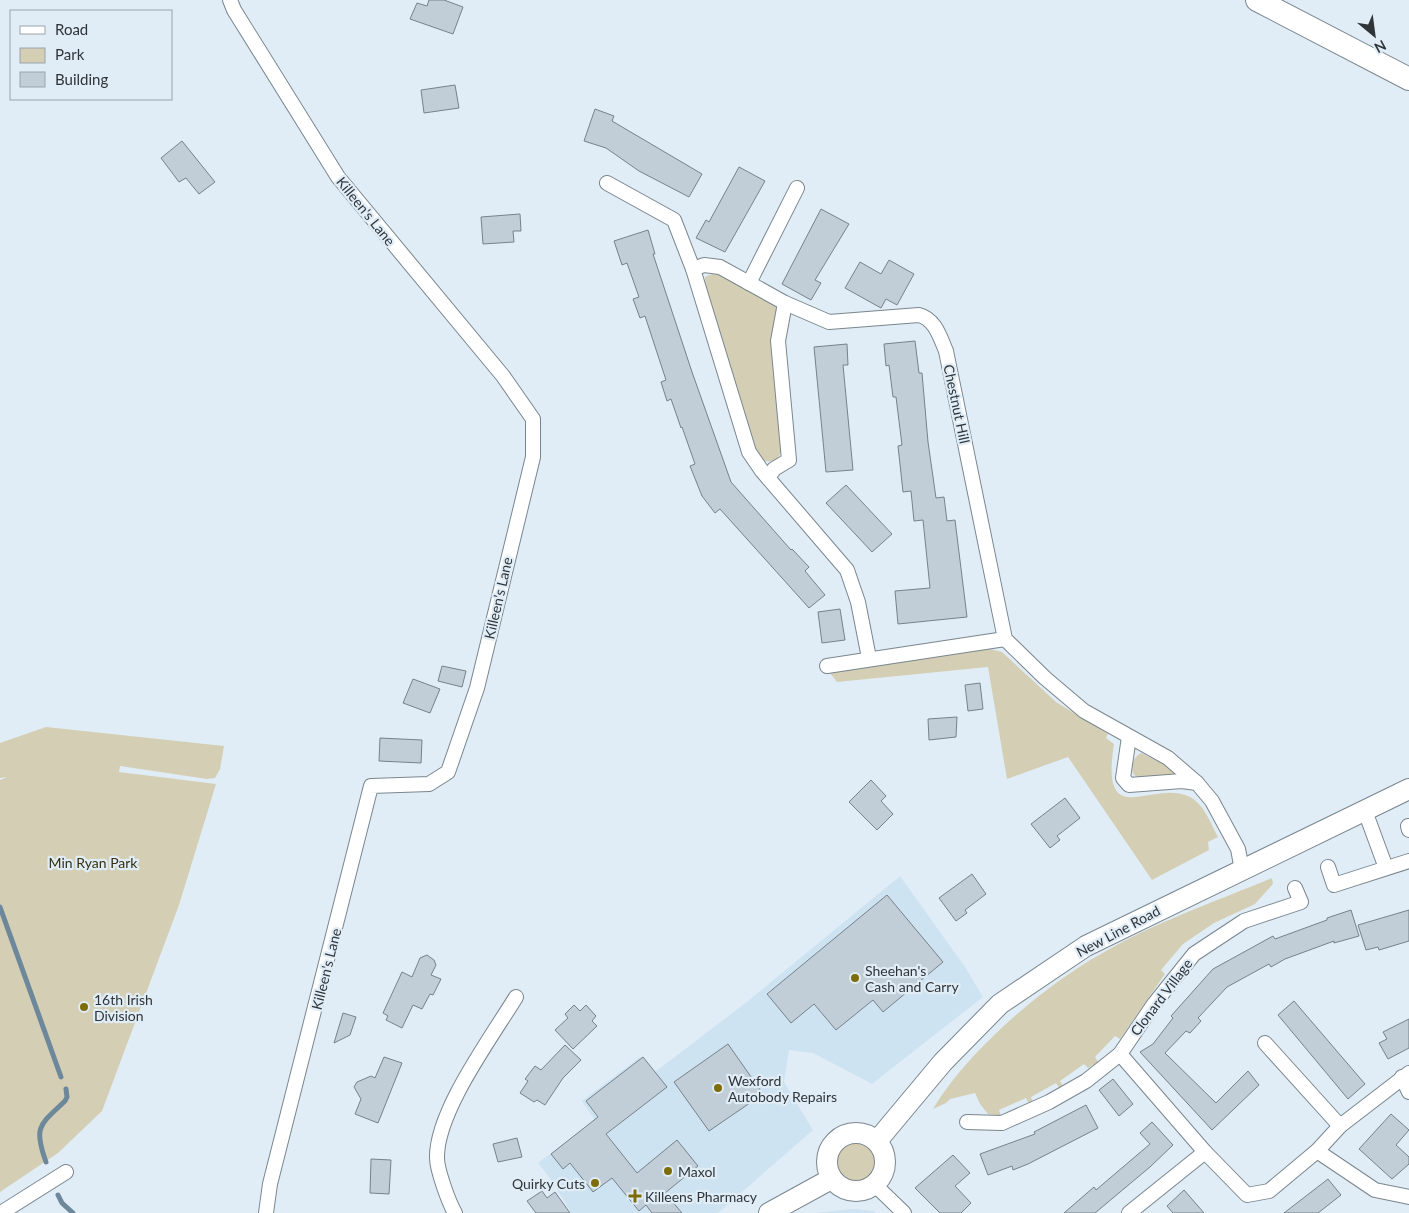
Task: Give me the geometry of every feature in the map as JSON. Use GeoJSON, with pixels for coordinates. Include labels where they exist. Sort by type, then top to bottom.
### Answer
{"type":"FeatureCollection","features":[{"type":"Feature","properties":{"kind":"highway"},"geometry":{"type":"LineString","coordinates":[[1257,0],[1409,79]]}},
{"type":"Feature","properties":{"kind":"main road","name":"New Line Road"},"geometry":{"type":"LineString","coordinates":[[877,1141],[926,1081],[1000,1004],[1086,946],[1409,789]]}},
{"type":"Feature","properties":{"kind":"main road"},"geometry":{"type":"LineString","coordinates":[[850,1133],[860,1133],[877,1141],[885,1158],[881,1176],[875,1185],[857,1192],[847,1190],[831,1179],[826,1160],[828,1151],[838,1138],[850,1133]]}},
{"type":"Feature","properties":{"kind":"main road"},"geometry":{"type":"LineString","coordinates":[[769,1213],[831,1179]]}},
{"type":"Feature","properties":{"kind":"street","name":"Killeen's Lane"},"geometry":{"type":"LineString","coordinates":[[230,0],[234,10],[338,177],[503,376],[533,420],[533,457],[476,688],[448,772],[429,784],[371,786],[270,1184],[266,1213]]}},
{"type":"Feature","properties":{"kind":"street"},"geometry":{"type":"LineString","coordinates":[[607,183],[674,220],[693,269],[749,452],[754,462],[847,570],[858,602],[869,658]]}},
{"type":"Feature","properties":{"kind":"street"},"geometry":{"type":"LineString","coordinates":[[749,283],[797,188]]}},
{"type":"Feature","properties":{"kind":"street","name":"Chestnut Hill"},"geometry":{"type":"LineString","coordinates":[[693,269],[704,265],[720,267],[785,303],[828,322],[919,315],[930,320],[938,332],[946,351],[1005,639]]}},
{"type":"Feature","properties":{"kind":"street"},"geometry":{"type":"LineString","coordinates":[[768,478],[774,469],[789,460],[778,340],[785,303]]}},
{"type":"Feature","properties":{"kind":"street"},"geometry":{"type":"LineString","coordinates":[[827,666],[869,658],[1005,639],[1045,678],[1084,711],[1129,738],[1168,758],[1196,783],[1212,802],[1235,843],[1242,870]]}},
{"type":"Feature","properties":{"kind":"street"},"geometry":{"type":"LineString","coordinates":[[1129,738],[1123,778],[1129,785],[1182,781],[1196,783]]}},
{"type":"Feature","properties":{"kind":"street"},"geometry":{"type":"LineString","coordinates":[[1365,811],[1374,831],[1386,868]]}},
{"type":"Feature","properties":{"kind":"street"},"geometry":{"type":"LineString","coordinates":[[1328,867],[1334,885],[1409,861]]}},
{"type":"Feature","properties":{"kind":"street","name":"Clonard Village"},"geometry":{"type":"LineString","coordinates":[[967,1122],[1002,1122],[1049,1102],[1086,1080],[1120,1054],[1154,1004],[1194,954],[1244,921],[1301,902],[1295,888]]}},
{"type":"Feature","properties":{"kind":"street"},"geometry":{"type":"LineString","coordinates":[[455,1213],[437,1160],[440,1133],[450,1106],[516,997]]}},
{"type":"Feature","properties":{"kind":"street"},"geometry":{"type":"LineString","coordinates":[[1265,1043],[1340,1126]]}},
{"type":"Feature","properties":{"kind":"street"},"geometry":{"type":"LineString","coordinates":[[1120,1054],[1205,1152],[1247,1195],[1269,1191],[1317,1151],[1340,1126],[1405,1075],[1409,1092]]}},
{"type":"Feature","properties":{"kind":"street"},"geometry":{"type":"LineString","coordinates":[[1317,1151],[1375,1190],[1409,1197]]}},
{"type":"Feature","properties":{"kind":"street"},"geometry":{"type":"LineString","coordinates":[[1129,1213],[1205,1152]]}},
{"type":"Feature","properties":{"kind":"street"},"geometry":{"type":"LineString","coordinates":[[1,1213],[66,1172]]}},
{"type":"Feature","properties":{"kind":"street"},"geometry":{"type":"LineString","coordinates":[[875,1185],[904,1213]]}},
{"type":"Feature","properties":{"kind":"shaded area"},"geometry":{"type":"Polygon","coordinates":[[[900,876],[965,967],[983,997],[872,1084],[813,1053],[789,1050],[784,1082],[813,1130],[718,1213],[571,1213],[552,1181],[538,1163],[595,1120],[582,1101],[640,1057],[655,1072],[748,1001],[900,876]]]}},
{"type":"Feature","properties":{"kind":"shaded area"},"geometry":{"type":"Polygon","coordinates":[[[853,1209],[874,1211],[876,1213],[815,1213],[853,1209]]]}},
{"type":"Feature","properties":{"kind":"green space"},"geometry":{"type":"Polygon","coordinates":[[[715,273],[773,303],[777,308],[772,345],[781,451],[774,461],[762,460],[757,452],[704,286],[705,277],[715,273]]]}},
{"type":"Feature","properties":{"kind":"green space"},"geometry":{"type":"Polygon","coordinates":[[[990,649],[1002,652],[1056,702],[1108,734],[1106,738],[1114,744],[1112,771],[1115,788],[1122,795],[1132,797],[1175,793],[1195,800],[1207,815],[1218,837],[1208,842],[1209,850],[1152,880],[1068,757],[1007,779],[988,667],[837,682],[830,673],[990,649]]]}},
{"type":"Feature","properties":{"kind":"green space","name":"Min Ryan Park"},"geometry":{"type":"Polygon","coordinates":[[[46,727],[224,746],[220,769],[215,778],[207,779],[120,766],[119,772],[216,784],[179,905],[102,1111],[58,1153],[0,1192],[0,780],[7,777],[0,778],[0,743],[46,727]]]}},
{"type":"Feature","properties":{"kind":"green space"},"geometry":{"type":"Polygon","coordinates":[[[1141,753],[1164,764],[1176,775],[1141,779],[1134,775],[1133,763],[1141,753]]]}},
{"type":"Feature","properties":{"kind":"green space"},"geometry":{"type":"Polygon","coordinates":[[[1272,878],[1273,884],[1255,904],[1214,923],[1183,944],[1161,970],[1165,974],[1120,1039],[1115,1036],[1095,1057],[1098,1062],[1088,1068],[1084,1064],[1060,1081],[1063,1086],[1060,1089],[1056,1083],[1031,1097],[1033,1103],[1029,1104],[1026,1098],[999,1110],[1001,1116],[988,1114],[980,1104],[975,1093],[950,1099],[933,1109],[948,1087],[985,1044],[1053,985],[1120,943],[1184,914],[1272,878]]]}},
{"type":"Feature","properties":{"kind":"green space"},"geometry":{"type":"Polygon","coordinates":[[[857,1142],[871,1148],[877,1162],[871,1176],[857,1182],[843,1176],[837,1162],[843,1148],[857,1142]]]}},
{"type":"Feature","properties":{"kind":"building"},"geometry":{"type":"Polygon","coordinates":[[[429,0],[444,0],[463,7],[453,34],[410,19],[417,3],[427,6],[429,0]]]}},
{"type":"Feature","properties":{"kind":"building"},"geometry":{"type":"Polygon","coordinates":[[[455,85],[459,108],[424,113],[421,90],[455,85]]]}},
{"type":"Feature","properties":{"kind":"building"},"geometry":{"type":"Polygon","coordinates":[[[595,109],[614,116],[612,121],[702,174],[689,197],[639,171],[606,148],[584,141],[595,109]]]}},
{"type":"Feature","properties":{"kind":"building"},"geometry":{"type":"Polygon","coordinates":[[[182,141],[215,182],[199,194],[186,178],[179,182],[161,158],[182,141]]]}},
{"type":"Feature","properties":{"kind":"building"},"geometry":{"type":"Polygon","coordinates":[[[739,167],[765,181],[725,252],[696,238],[706,220],[709,222],[739,167]]]}},
{"type":"Feature","properties":{"kind":"building"},"geometry":{"type":"Polygon","coordinates":[[[821,209],[849,224],[815,280],[821,283],[811,300],[782,284],[821,209]]]}},
{"type":"Feature","properties":{"kind":"building"},"geometry":{"type":"Polygon","coordinates":[[[520,214],[521,231],[513,231],[514,242],[483,244],[481,217],[520,214]]]}},
{"type":"Feature","properties":{"kind":"building"},"geometry":{"type":"Polygon","coordinates":[[[648,230],[655,254],[653,254],[731,482],[791,550],[809,567],[805,571],[825,595],[809,608],[720,509],[715,513],[702,496],[690,466],[695,464],[682,427],[671,399],[667,401],[661,382],[666,380],[645,316],[640,318],[633,299],[639,297],[627,263],[622,265],[614,241],[648,230]]]}},
{"type":"Feature","properties":{"kind":"building"},"geometry":{"type":"Polygon","coordinates":[[[889,260],[914,274],[897,305],[886,299],[881,308],[845,288],[860,262],[881,274],[889,260]]]}},
{"type":"Feature","properties":{"kind":"building"},"geometry":{"type":"Polygon","coordinates":[[[915,341],[919,373],[922,373],[928,442],[936,498],[944,497],[947,521],[955,520],[967,617],[898,624],[895,591],[930,588],[923,520],[914,521],[911,491],[903,492],[898,446],[902,445],[896,397],[893,397],[889,365],[886,366],[884,344],[915,341]]]}},
{"type":"Feature","properties":{"kind":"building"},"geometry":{"type":"Polygon","coordinates":[[[847,344],[848,365],[843,365],[853,470],[826,472],[814,347],[847,344]]]}},
{"type":"Feature","properties":{"kind":"building"},"geometry":{"type":"Polygon","coordinates":[[[846,485],[892,534],[872,552],[826,503],[846,485]]]}},
{"type":"Feature","properties":{"kind":"building"},"geometry":{"type":"Polygon","coordinates":[[[840,609],[845,640],[822,643],[818,612],[840,609]]]}},
{"type":"Feature","properties":{"kind":"building"},"geometry":{"type":"Polygon","coordinates":[[[442,666],[466,671],[462,687],[438,681],[442,666]]]}},
{"type":"Feature","properties":{"kind":"building"},"geometry":{"type":"Polygon","coordinates":[[[413,679],[440,689],[430,713],[403,703],[413,679]]]}},
{"type":"Feature","properties":{"kind":"building"},"geometry":{"type":"Polygon","coordinates":[[[980,683],[983,709],[968,711],[965,685],[980,683]]]}},
{"type":"Feature","properties":{"kind":"building"},"geometry":{"type":"Polygon","coordinates":[[[957,717],[956,737],[929,740],[928,719],[957,717]]]}},
{"type":"Feature","properties":{"kind":"building"},"geometry":{"type":"Polygon","coordinates":[[[380,738],[422,740],[421,763],[379,761],[380,738]]]}},
{"type":"Feature","properties":{"kind":"building"},"geometry":{"type":"Polygon","coordinates":[[[871,780],[886,796],[881,801],[893,814],[877,830],[849,802],[871,780]]]}},
{"type":"Feature","properties":{"kind":"building"},"geometry":{"type":"Polygon","coordinates":[[[1065,798],[1080,818],[1057,836],[1060,840],[1050,848],[1031,824],[1065,798]]]}},
{"type":"Feature","properties":{"kind":"building"},"geometry":{"type":"Polygon","coordinates":[[[972,874],[986,894],[965,910],[967,913],[956,921],[939,898],[972,874]]]}},
{"type":"Feature","properties":{"kind":"building","name":"Sheehan's Cash and Carry"},"geometry":{"type":"Polygon","coordinates":[[[887,895],[943,962],[883,1012],[873,1000],[836,1030],[814,1004],[791,1023],[767,994],[887,895]]]}},
{"type":"Feature","properties":{"kind":"building"},"geometry":{"type":"Polygon","coordinates":[[[1351,910],[1359,936],[1334,943],[1334,941],[1285,959],[1271,967],[1269,964],[1227,987],[1198,1018],[1201,1021],[1190,1033],[1186,1031],[1165,1053],[1216,1103],[1248,1071],[1259,1085],[1212,1130],[1140,1052],[1153,1044],[1173,1018],[1171,1016],[1213,969],[1273,936],[1275,939],[1351,910]]]}},
{"type":"Feature","properties":{"kind":"building"},"geometry":{"type":"Polygon","coordinates":[[[1409,910],[1409,941],[1379,950],[1378,947],[1366,950],[1358,925],[1409,910]]]}},
{"type":"Feature","properties":{"kind":"building"},"geometry":{"type":"Polygon","coordinates":[[[427,955],[434,960],[436,965],[431,975],[441,979],[433,995],[430,994],[422,1009],[413,1005],[402,1028],[386,1020],[388,1016],[383,1013],[402,972],[412,977],[420,958],[427,955]]]}},
{"type":"Feature","properties":{"kind":"building"},"geometry":{"type":"Polygon","coordinates":[[[1294,1001],[1365,1084],[1348,1099],[1278,1015],[1294,1001]]]}},
{"type":"Feature","properties":{"kind":"building"},"geometry":{"type":"Polygon","coordinates":[[[574,1005],[580,1011],[586,1005],[596,1016],[592,1021],[597,1026],[573,1049],[555,1030],[568,1018],[565,1014],[574,1005]]]}},
{"type":"Feature","properties":{"kind":"building"},"geometry":{"type":"Polygon","coordinates":[[[343,1013],[356,1017],[350,1035],[334,1043],[343,1013]]]}},
{"type":"Feature","properties":{"kind":"building"},"geometry":{"type":"Polygon","coordinates":[[[1409,1019],[1409,1048],[1388,1059],[1379,1043],[1387,1039],[1383,1032],[1409,1019]]]}},
{"type":"Feature","properties":{"kind":"building","name":"Wexford Autobody Repairs"},"geometry":{"type":"Polygon","coordinates":[[[728,1044],[763,1094],[709,1131],[674,1082],[728,1044]]]}},
{"type":"Feature","properties":{"kind":"building"},"geometry":{"type":"Polygon","coordinates":[[[565,1045],[581,1060],[563,1078],[545,1105],[537,1100],[534,1102],[520,1093],[528,1081],[525,1079],[535,1066],[541,1070],[565,1045]]]}},
{"type":"Feature","properties":{"kind":"building"},"geometry":{"type":"Polygon","coordinates":[[[384,1057],[402,1063],[378,1123],[355,1114],[361,1099],[354,1087],[357,1082],[371,1076],[375,1078],[384,1057]]]}},
{"type":"Feature","properties":{"kind":"building"},"geometry":{"type":"Polygon","coordinates":[[[643,1057],[667,1087],[606,1134],[637,1173],[677,1140],[698,1166],[665,1193],[682,1213],[652,1213],[646,1205],[639,1211],[612,1178],[593,1192],[570,1163],[563,1169],[551,1154],[598,1117],[586,1101],[643,1057]]]}},
{"type":"Feature","properties":{"kind":"building"},"geometry":{"type":"Polygon","coordinates":[[[1113,1079],[1133,1104],[1119,1116],[1099,1090],[1113,1079]]]}},
{"type":"Feature","properties":{"kind":"building"},"geometry":{"type":"Polygon","coordinates":[[[1086,1105],[1098,1128],[1028,1164],[1013,1170],[1012,1166],[988,1175],[980,1154],[1035,1134],[1034,1132],[1086,1105]]]}},
{"type":"Feature","properties":{"kind":"building"},"geometry":{"type":"Polygon","coordinates":[[[1391,1114],[1409,1130],[1396,1145],[1409,1157],[1409,1164],[1392,1179],[1359,1149],[1391,1114]]]}},
{"type":"Feature","properties":{"kind":"building"},"geometry":{"type":"Polygon","coordinates":[[[1152,1122],[1173,1145],[1095,1213],[1064,1213],[1094,1187],[1096,1190],[1150,1144],[1140,1133],[1152,1122]]]}},
{"type":"Feature","properties":{"kind":"building"},"geometry":{"type":"Polygon","coordinates":[[[517,1138],[522,1157],[498,1162],[493,1144],[517,1138]]]}},
{"type":"Feature","properties":{"kind":"building"},"geometry":{"type":"Polygon","coordinates":[[[953,1155],[970,1173],[955,1186],[971,1203],[961,1213],[940,1213],[915,1188],[953,1155]]]}},
{"type":"Feature","properties":{"kind":"building"},"geometry":{"type":"Polygon","coordinates":[[[371,1159],[391,1160],[389,1194],[370,1193],[371,1159]]]}},
{"type":"Feature","properties":{"kind":"building"},"geometry":{"type":"Polygon","coordinates":[[[1328,1179],[1341,1195],[1318,1213],[1284,1213],[1328,1179]]]}},
{"type":"Feature","properties":{"kind":"building"},"geometry":{"type":"Polygon","coordinates":[[[1184,1190],[1204,1213],[1173,1213],[1167,1206],[1184,1190]]]}},
{"type":"Feature","properties":{"kind":"building"},"geometry":{"type":"Polygon","coordinates":[[[542,1191],[547,1198],[555,1192],[570,1213],[536,1213],[527,1201],[542,1191]]]}},
{"type":"Feature","properties":{"kind":"waterway"},"geometry":{"type":"LineString","coordinates":[[0,907],[61,1077]]}},
{"type":"Feature","properties":{"kind":"waterway"},"geometry":{"type":"LineString","coordinates":[[46,1162],[40,1141],[41,1127],[65,1101],[67,1097],[66,1089]]}},
{"type":"Feature","properties":{"kind":"waterway"},"geometry":{"type":"LineString","coordinates":[[58,1195],[62,1203],[73,1213]]}},
{"type":"Feature","properties":{"kind":"place","name":"Sheehan's Cash and Carry"},"geometry":{"type":"Point","coordinates":[855,978]}},
{"type":"Feature","properties":{"kind":"place","name":"16th Irish Division"},"geometry":{"type":"Point","coordinates":[84,1007]}},
{"type":"Feature","properties":{"kind":"place","name":"Wexford Autobody Repairs"},"geometry":{"type":"Point","coordinates":[718,1088]}},
{"type":"Feature","properties":{"kind":"place","name":"Maxol"},"geometry":{"type":"Point","coordinates":[668,1171]}},
{"type":"Feature","properties":{"kind":"place","name":"Quirky Cuts"},"geometry":{"type":"Point","coordinates":[595,1183]}},
{"type":"Feature","properties":{"kind":"place","name":"Killeens Pharmacy"},"geometry":{"type":"Point","coordinates":[635,1196]}}]}
